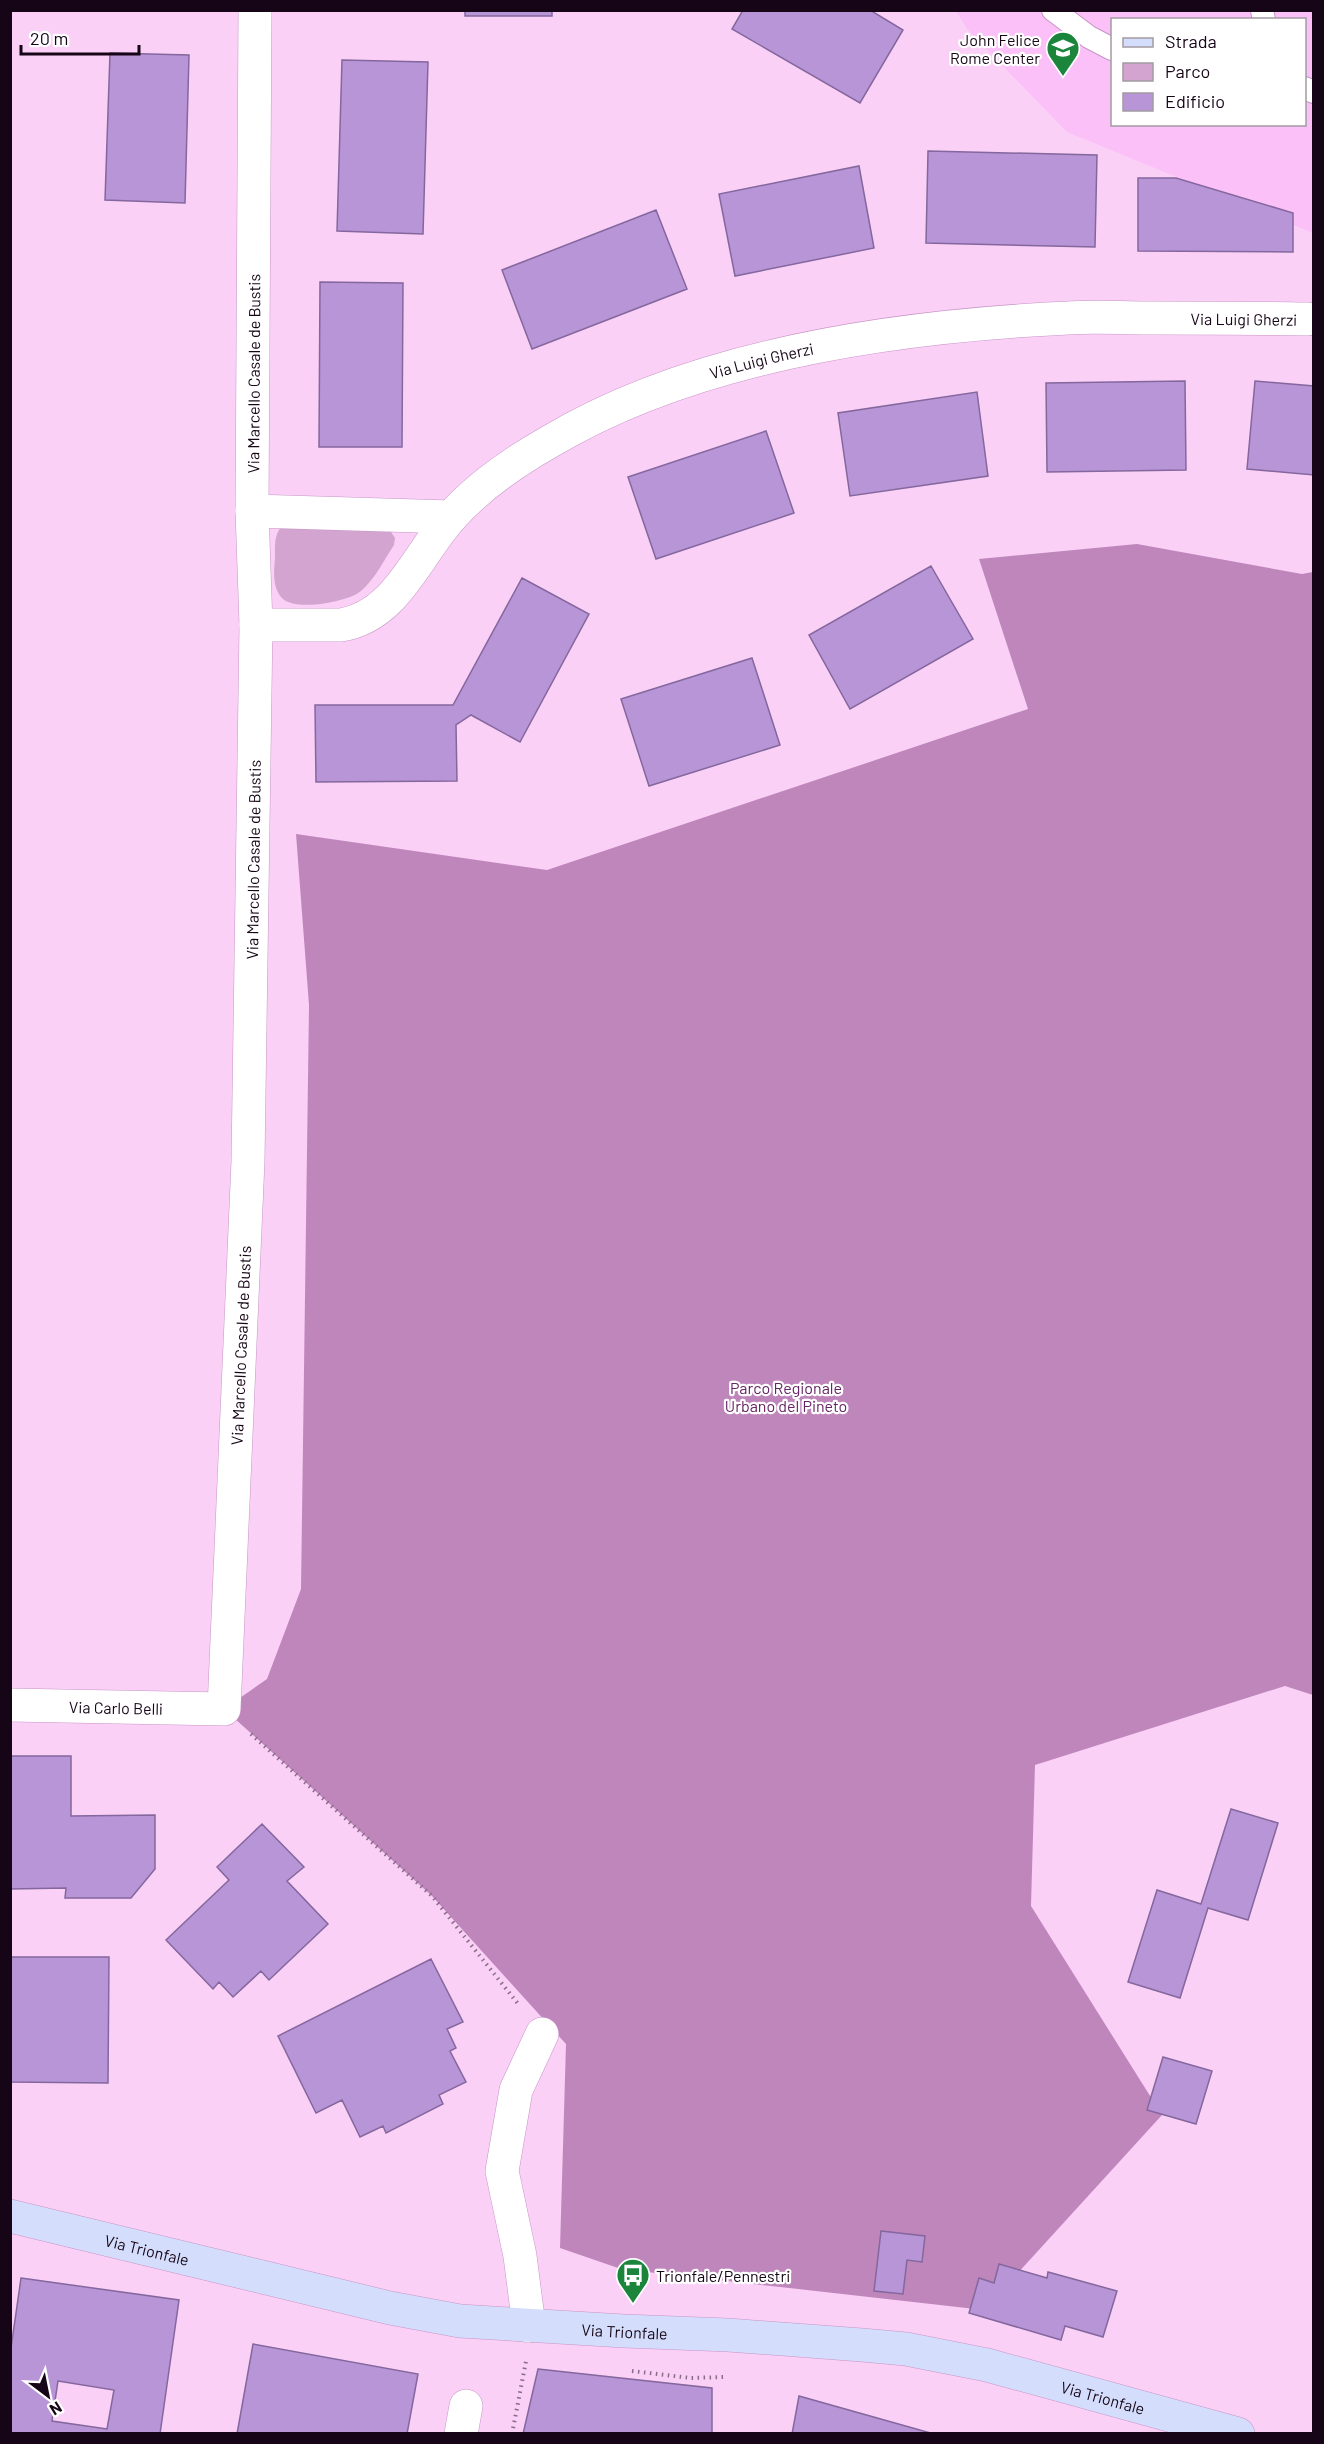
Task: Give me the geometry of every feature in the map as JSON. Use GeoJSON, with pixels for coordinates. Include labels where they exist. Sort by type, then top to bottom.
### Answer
{"type":"FeatureCollection","features":[{"type":"Feature","properties":{"kind":"main road","name":"Via Trionfale"},"geometry":{"type":"LineString","coordinates":[[10,2216],[413,2313],[460,2321],[728,2334],[906,2349],[987,2365],[1238,2433]]}},
{"type":"Feature","properties":{"kind":"street","name":"Via Marcello Casale de Bustis"},"geometry":{"type":"LineString","coordinates":[[224,1709],[248,1161],[256,625],[252,511],[255,10]]}},
{"type":"Feature","properties":{"kind":"street","name":"Via Luigi Gherzi"},"geometry":{"type":"LineString","coordinates":[[256,625],[341,625],[370,615],[389,601],[451,517],[481,489],[518,461],[601,413],[729,366],[854,340],[914,331],[1069,318],[1308,319]]}},
{"type":"Feature","properties":{"kind":"street"},"geometry":{"type":"LineString","coordinates":[[252,511],[451,517]]}},
{"type":"Feature","properties":{"kind":"street","name":"Via Carlo Belli"},"geometry":{"type":"LineString","coordinates":[[10,1705],[224,1709]]}},
{"type":"Feature","properties":{"kind":"street"},"geometry":{"type":"LineString","coordinates":[[529,2325],[520,2256],[502,2171],[516,2090],[542,2034]]}},
{"type":"Feature","properties":{"kind":"lane"},"geometry":{"type":"LineString","coordinates":[[1053,10],[1089,37],[1111,48]]}},
{"type":"Feature","properties":{"kind":"path"},"geometry":{"type":"LineString","coordinates":[[224,1709],[432,1896],[542,2034]]}},
{"type":"Feature","properties":{"kind":"path"},"geometry":{"type":"LineString","coordinates":[[512,2433],[526,2361],[538,2362]]}},
{"type":"Feature","properties":{"kind":"path"},"geometry":{"type":"LineString","coordinates":[[621,2370],[691,2378],[724,2377]]}},
{"type":"Feature","properties":{"kind":"shaded area","name":"John Felice Rome Center"},"geometry":{"type":"Polygon","coordinates":[[[956,11],[1313,11],[1313,233],[1067,132],[967,29],[956,11]]]}},
{"type":"Feature","properties":{"kind":"green space"},"geometry":{"type":"Polygon","coordinates":[[[387,526],[395,538],[394,545],[375,575],[361,591],[334,602],[309,605],[289,602],[279,594],[274,579],[274,568],[275,541],[281,527],[387,526]]]}},
{"type":"Feature","properties":{"kind":"green space","name":"Parco Regionale Urbano del Pineto"},"geometry":{"type":"Polygon","coordinates":[[[1137,544],[1302,574],[1313,572],[1313,1695],[1285,1686],[1035,1765],[1031,1906],[1162,2115],[984,2310],[621,2269],[560,2248],[566,2044],[432,1896],[224,1709],[267,1679],[301,1589],[309,1005],[296,834],[547,870],[1028,709],[979,559],[1137,544]]]}},
{"type":"Feature","properties":{"kind":"building"},"geometry":{"type":"Polygon","coordinates":[[[465,10],[552,10],[552,16],[465,16],[465,10]]]}},
{"type":"Feature","properties":{"kind":"building"},"geometry":{"type":"Polygon","coordinates":[[[743,10],[870,10],[903,30],[860,103],[732,29],[743,10]]]}},
{"type":"Feature","properties":{"kind":"building"},"geometry":{"type":"Polygon","coordinates":[[[110,53],[189,55],[185,203],[105,200],[110,53]]]}},
{"type":"Feature","properties":{"kind":"building"},"geometry":{"type":"Polygon","coordinates":[[[342,60],[428,62],[423,234],[337,231],[342,60]]]}},
{"type":"Feature","properties":{"kind":"building"},"geometry":{"type":"Polygon","coordinates":[[[928,151],[1097,155],[1095,247],[926,243],[928,151]]]}},
{"type":"Feature","properties":{"kind":"building"},"geometry":{"type":"Polygon","coordinates":[[[859,166],[874,248],[735,276],[719,194],[859,166]]]}},
{"type":"Feature","properties":{"kind":"building"},"geometry":{"type":"Polygon","coordinates":[[[1138,178],[1176,178],[1293,213],[1293,252],[1138,251],[1138,178]]]}},
{"type":"Feature","properties":{"kind":"building"},"geometry":{"type":"Polygon","coordinates":[[[656,210],[687,289],[532,349],[502,270],[656,210]]]}},
{"type":"Feature","properties":{"kind":"building"},"geometry":{"type":"Polygon","coordinates":[[[320,282],[403,283],[402,447],[319,447],[320,282]]]}},
{"type":"Feature","properties":{"kind":"building"},"geometry":{"type":"Polygon","coordinates":[[[1185,381],[1186,470],[1047,472],[1046,383],[1185,381]]]}},
{"type":"Feature","properties":{"kind":"building"},"geometry":{"type":"Polygon","coordinates":[[[1255,381],[1314,386],[1314,475],[1247,469],[1255,381]]]}},
{"type":"Feature","properties":{"kind":"building"},"geometry":{"type":"Polygon","coordinates":[[[977,392],[988,476],[850,496],[838,413],[977,392]]]}},
{"type":"Feature","properties":{"kind":"building"},"geometry":{"type":"Polygon","coordinates":[[[766,431],[794,513],[656,559],[628,477],[766,431]]]}},
{"type":"Feature","properties":{"kind":"building"},"geometry":{"type":"Polygon","coordinates":[[[931,566],[973,639],[850,709],[809,635],[931,566]]]}},
{"type":"Feature","properties":{"kind":"building"},"geometry":{"type":"Polygon","coordinates":[[[522,578],[589,614],[520,742],[471,715],[456,725],[457,781],[316,782],[315,705],[453,705],[522,578]]]}},
{"type":"Feature","properties":{"kind":"building"},"geometry":{"type":"Polygon","coordinates":[[[752,658],[780,745],[649,786],[621,699],[752,658]]]}},
{"type":"Feature","properties":{"kind":"building"},"geometry":{"type":"Polygon","coordinates":[[[10,1756],[71,1756],[71,1816],[155,1815],[155,1869],[131,1898],[65,1898],[66,1888],[10,1889],[10,1756]]]}},
{"type":"Feature","properties":{"kind":"building"},"geometry":{"type":"Polygon","coordinates":[[[1231,1809],[1278,1823],[1248,1920],[1208,1908],[1180,1998],[1128,1982],[1157,1890],[1201,1904],[1231,1809]]]}},
{"type":"Feature","properties":{"kind":"building"},"geometry":{"type":"Polygon","coordinates":[[[262,1824],[304,1867],[287,1881],[328,1924],[269,1980],[261,1971],[233,1997],[219,1982],[213,1989],[166,1940],[229,1880],[217,1867],[262,1824]]]}},
{"type":"Feature","properties":{"kind":"building"},"geometry":{"type":"Polygon","coordinates":[[[10,1957],[109,1957],[108,2083],[10,2082],[10,1957]]]}},
{"type":"Feature","properties":{"kind":"building"},"geometry":{"type":"Polygon","coordinates":[[[431,1959],[463,2022],[447,2029],[456,2048],[450,2051],[466,2082],[439,2095],[443,2104],[386,2133],[383,2126],[360,2137],[342,2100],[316,2113],[278,2036],[431,1959]]]}},
{"type":"Feature","properties":{"kind":"building"},"geometry":{"type":"Polygon","coordinates":[[[1163,2057],[1212,2071],[1196,2124],[1147,2110],[1163,2057]]]}},
{"type":"Feature","properties":{"kind":"building"},"geometry":{"type":"Polygon","coordinates":[[[881,2231],[925,2236],[922,2262],[907,2260],[903,2294],[874,2291],[881,2231]]]}},
{"type":"Feature","properties":{"kind":"building"},"geometry":{"type":"Polygon","coordinates":[[[999,2264],[1047,2278],[1048,2272],[1117,2291],[1103,2337],[1065,2326],[1061,2340],[969,2313],[979,2278],[994,2283],[999,2264]]]}},
{"type":"Feature","properties":{"kind":"building"},"geometry":{"type":"Polygon","coordinates":[[[21,2278],[179,2300],[160,2434],[10,2434],[10,2355],[21,2278]],[[58,2381],[52,2421],[107,2429],[114,2390],[58,2381]]]}},
{"type":"Feature","properties":{"kind":"building"},"geometry":{"type":"Polygon","coordinates":[[[253,2344],[418,2374],[407,2434],[237,2434],[253,2344]]]}},
{"type":"Feature","properties":{"kind":"building"},"geometry":{"type":"Polygon","coordinates":[[[538,2369],[712,2388],[712,2434],[523,2434],[538,2369]]]}},
{"type":"Feature","properties":{"kind":"building"},"geometry":{"type":"Polygon","coordinates":[[[799,2396],[934,2434],[792,2434],[799,2396]]]}},
{"type":"Feature","properties":{"kind":"place","name":"John Felice Rome Center"},"geometry":{"type":"Point","coordinates":[1063,77]}},
{"type":"Feature","properties":{"kind":"place","name":"Trionfale/Pennestri"},"geometry":{"type":"Point","coordinates":[633,2304]}}]}
